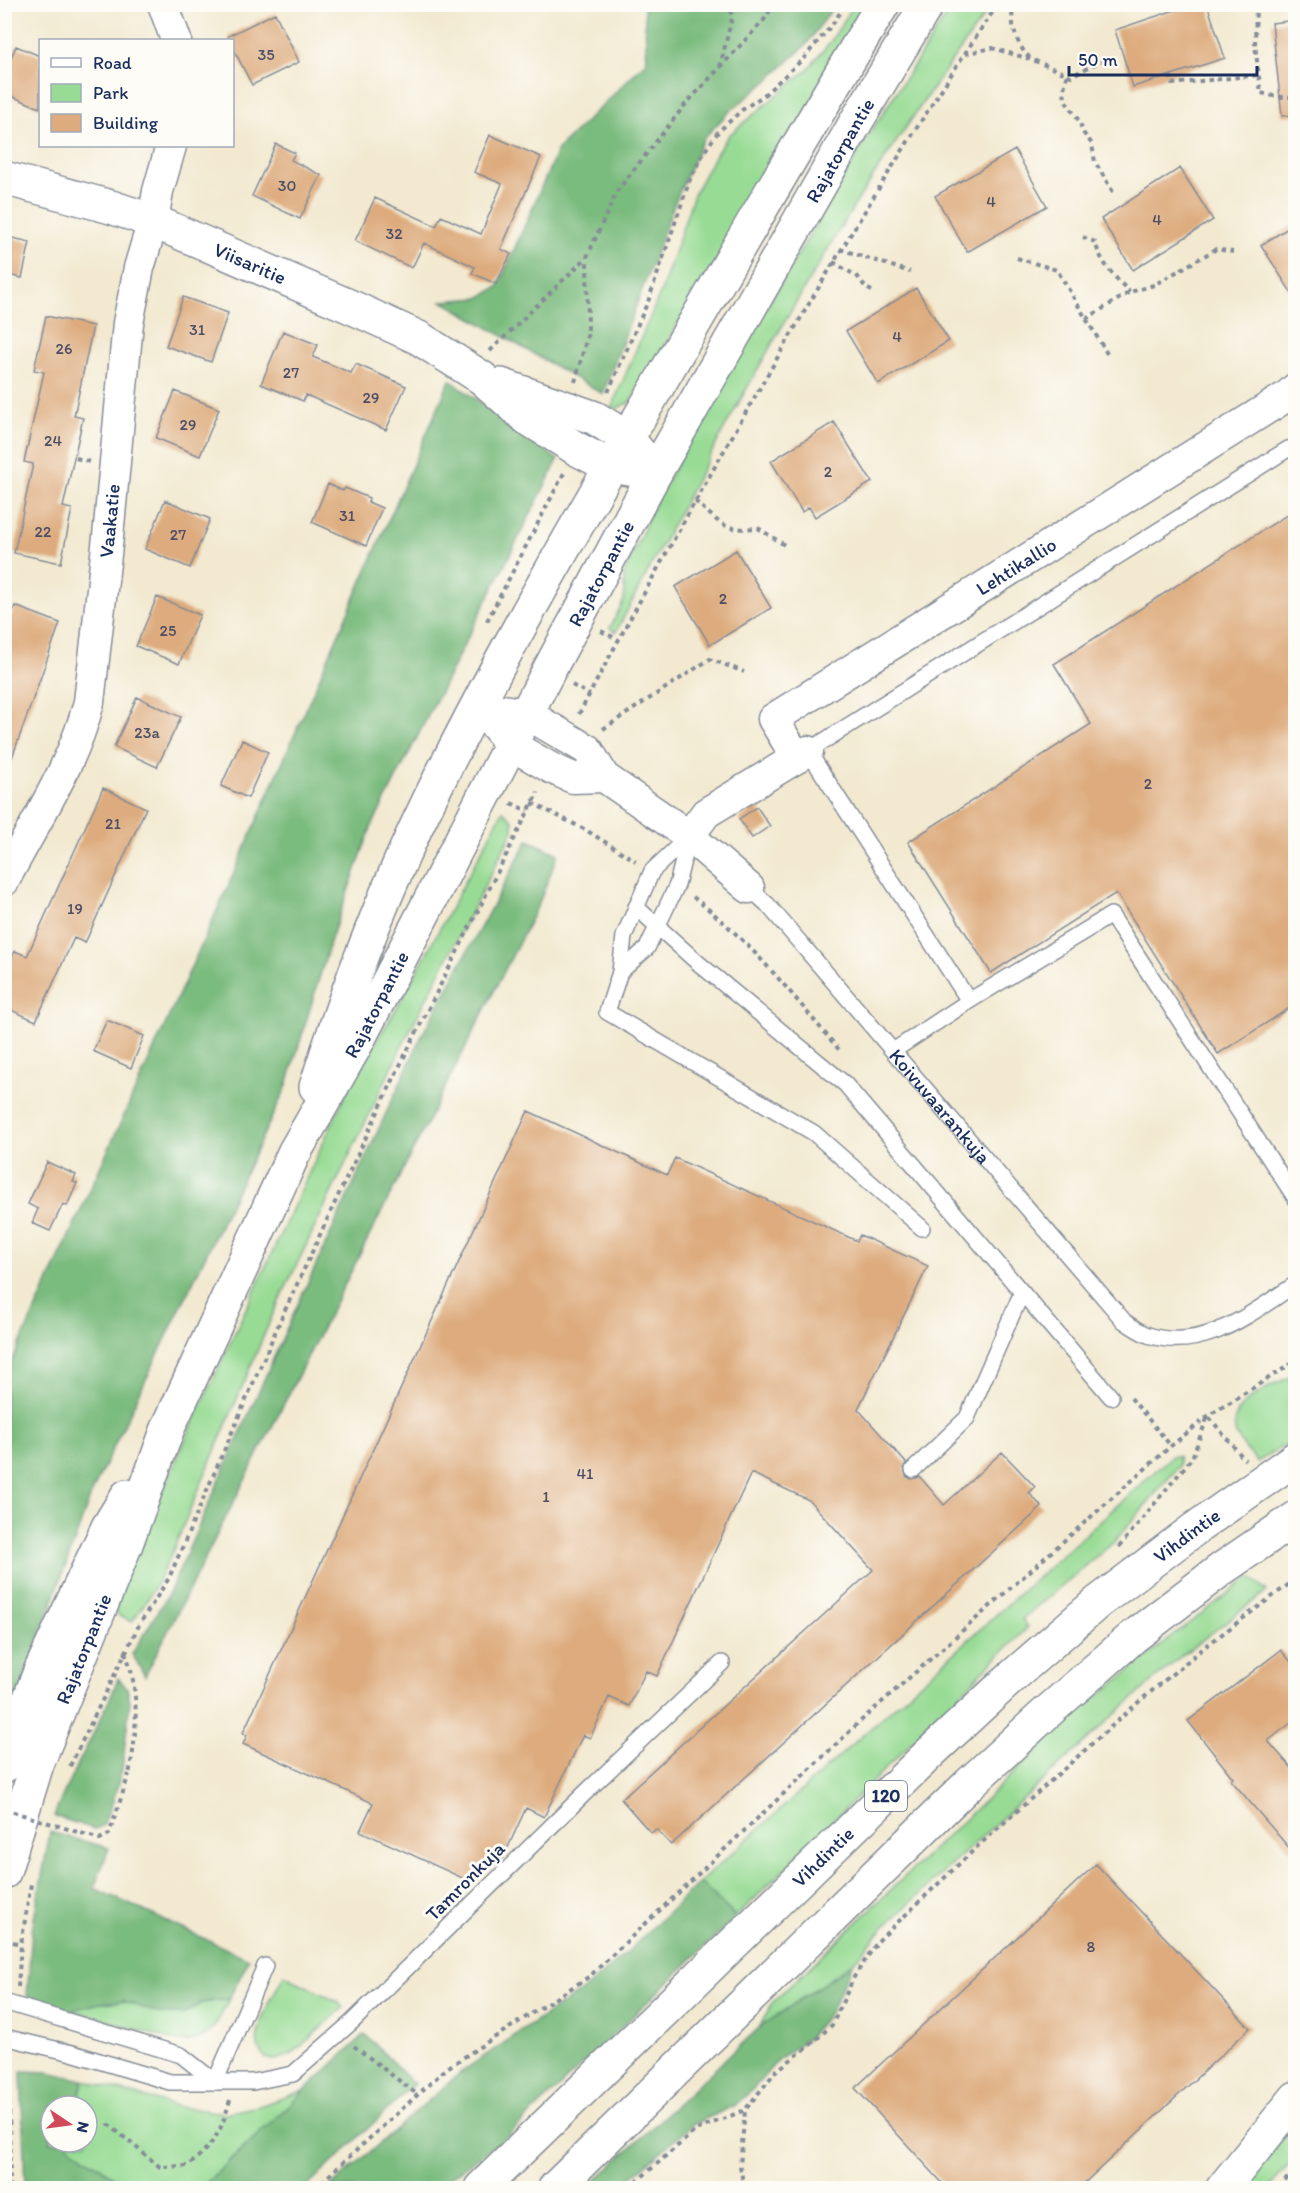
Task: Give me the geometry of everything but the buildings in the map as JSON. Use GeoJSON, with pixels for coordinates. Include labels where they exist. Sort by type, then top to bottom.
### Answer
{"type":"FeatureCollection","features":[{"type":"Feature","properties":{"kind":"main road","name":"Rajatorpantie"},"geometry":{"type":"LineString","coordinates":[[294,1154],[332,1037],[394,876],[444,768],[610,466],[883,4]]}},
{"type":"Feature","properties":{"kind":"main road","name":"Rajatorpantie"},"geometry":{"type":"LineString","coordinates":[[19,1873],[37,1764],[126,1544],[168,1428],[294,1154],[354,1048],[526,714],[655,473],[856,122],[927,4]]}},
{"type":"Feature","properties":{"kind":"main road","name":"Viisaritie"},"geometry":{"type":"LineString","coordinates":[[4,178],[111,207],[153,221],[419,338],[490,362],[595,418],[627,438],[655,473]]}},
{"type":"Feature","properties":{"kind":"main road","name":"Viisaritie"},"geometry":{"type":"LineString","coordinates":[[490,362],[527,417],[577,449],[610,466],[655,473]]}},
{"type":"Feature","properties":{"kind":"main road","name":"Rajatorpantie"},"geometry":{"type":"LineString","coordinates":[[4,1766],[39,1674],[108,1527],[168,1428]]}},
{"type":"Feature","properties":{"kind":"main road","name":"Vihdintie"},"geometry":{"type":"LineString","coordinates":[[481,2188],[930,1753],[1014,1675],[1097,1603],[1196,1528],[1296,1458]]}},
{"type":"Feature","properties":{"kind":"main road","name":"120"},"geometry":{"type":"LineString","coordinates":[[555,2188],[968,1785],[1044,1715],[1133,1637],[1223,1568],[1296,1518]]}},
{"type":"Feature","properties":{"kind":"main road"},"geometry":{"type":"LineString","coordinates":[[1223,2188],[1296,2098]]}},
{"type":"Feature","properties":{"kind":"street"},"geometry":{"type":"LineString","coordinates":[[163,4],[176,39]]}},
{"type":"Feature","properties":{"kind":"street","name":"Vaakatie"},"geometry":{"type":"LineString","coordinates":[[4,881],[72,751],[89,702],[108,537],[128,323],[139,268],[171,147]]}},
{"type":"Feature","properties":{"kind":"street","name":"Lehtikallio"},"geometry":{"type":"LineString","coordinates":[[802,755],[773,719],[1287,396],[1296,388]]}},
{"type":"Feature","properties":{"kind":"street"},"geometry":{"type":"LineString","coordinates":[[478,706],[511,745],[551,768],[573,778],[604,777]]}},
{"type":"Feature","properties":{"kind":"street","name":"Koivuvaarankuja"},"geometry":{"type":"LineString","coordinates":[[478,706],[526,714],[588,750],[604,777],[689,836],[749,888]]}},
{"type":"Feature","properties":{"kind":"street"},"geometry":{"type":"LineString","coordinates":[[689,836],[706,813],[802,755]]}},
{"type":"Feature","properties":{"kind":"lane"},"geometry":{"type":"LineString","coordinates":[[969,1001],[802,755],[1288,449],[1296,447]]}},
{"type":"Feature","properties":{"kind":"lane"},"geometry":{"type":"LineString","coordinates":[[689,836],[652,871],[624,936],[620,972],[608,1012],[814,1133],[922,1228]]}},
{"type":"Feature","properties":{"kind":"lane"},"geometry":{"type":"LineString","coordinates":[[620,972],[647,948],[677,885],[689,836]]}},
{"type":"Feature","properties":{"kind":"lane","name":"Koivuvaarankuja"},"geometry":{"type":"LineString","coordinates":[[749,888],[767,904],[1124,1321],[1148,1335],[1177,1339],[1204,1336],[1231,1326],[1296,1284]]}},
{"type":"Feature","properties":{"kind":"lane"},"geometry":{"type":"LineString","coordinates":[[636,907],[697,962],[845,1084],[1111,1397]]}},
{"type":"Feature","properties":{"kind":"lane"},"geometry":{"type":"LineString","coordinates":[[893,1051],[969,1001],[1111,915],[1296,1198]]}},
{"type":"Feature","properties":{"kind":"lane"},"geometry":{"type":"LineString","coordinates":[[913,1470],[967,1418],[1022,1292]]}},
{"type":"Feature","properties":{"kind":"lane","name":"Tamronkuja"},"geometry":{"type":"LineString","coordinates":[[9,2038],[72,2053],[170,2082],[253,2082],[293,2074],[339,2033],[722,1663]]}},
{"type":"Feature","properties":{"kind":"lane"},"geometry":{"type":"LineString","coordinates":[[11,2004],[181,2055],[215,2082],[265,1966]]}},
{"type":"Feature","properties":{"kind":"path"},"geometry":{"type":"LineString","coordinates":[[720,68],[732,17],[729,4]]}},
{"type":"Feature","properties":{"kind":"path"},"geometry":{"type":"LineString","coordinates":[[490,362],[586,257],[617,191],[685,105],[764,20],[774,4]]}},
{"type":"Feature","properties":{"kind":"path"},"geometry":{"type":"LineString","coordinates":[[595,418],[649,299],[690,179],[704,153],[718,132],[742,110],[764,95],[804,58],[835,21],[844,4]]}},
{"type":"Feature","properties":{"kind":"path"},"geometry":{"type":"LineString","coordinates":[[567,738],[695,501],[832,262],[998,4]]}},
{"type":"Feature","properties":{"kind":"path"},"geometry":{"type":"LineString","coordinates":[[1012,4],[1014,33],[1020,47],[1033,60]]}},
{"type":"Feature","properties":{"kind":"path"},"geometry":{"type":"LineString","coordinates":[[1256,4],[1255,44],[1261,93],[1278,97],[1296,97]]}},
{"type":"Feature","properties":{"kind":"path"},"geometry":{"type":"LineString","coordinates":[[964,54],[992,48],[1033,60],[1071,76],[1101,61]]}},
{"type":"Feature","properties":{"kind":"path"},"geometry":{"type":"LineString","coordinates":[[1067,75],[1064,89],[1065,100],[1092,144],[1095,162],[1113,192]]}},
{"type":"Feature","properties":{"kind":"path"},"geometry":{"type":"LineString","coordinates":[[1170,75],[1172,84],[1259,75]]}},
{"type":"Feature","properties":{"kind":"path"},"geometry":{"type":"LineString","coordinates":[[1083,237],[1095,242],[1100,258],[1116,279],[1130,292]]}},
{"type":"Feature","properties":{"kind":"path"},"geometry":{"type":"LineString","coordinates":[[840,249],[910,272]]}},
{"type":"Feature","properties":{"kind":"path"},"geometry":{"type":"LineString","coordinates":[[1086,319],[1130,292],[1155,285],[1216,249],[1233,252]]}},
{"type":"Feature","properties":{"kind":"path"},"geometry":{"type":"LineString","coordinates":[[572,391],[588,333],[586,257]]}},
{"type":"Feature","properties":{"kind":"path"},"geometry":{"type":"LineString","coordinates":[[1017,258],[1057,270],[1109,357]]}},
{"type":"Feature","properties":{"kind":"path"},"geometry":{"type":"LineString","coordinates":[[832,262],[858,277],[866,288],[876,293]]}},
{"type":"Feature","properties":{"kind":"path"},"geometry":{"type":"LineString","coordinates":[[485,626],[577,449]]}},
{"type":"Feature","properties":{"kind":"path"},"geometry":{"type":"LineString","coordinates":[[695,501],[721,524],[736,529],[758,528],[786,546]]}},
{"type":"Feature","properties":{"kind":"path"},"geometry":{"type":"LineString","coordinates":[[598,629],[619,640]]}},
{"type":"Feature","properties":{"kind":"path"},"geometry":{"type":"LineString","coordinates":[[600,731],[710,659],[744,672]]}},
{"type":"Feature","properties":{"kind":"path"},"geometry":{"type":"LineString","coordinates":[[66,1774],[139,1625],[169,1578],[280,1321],[338,1196],[403,1059],[551,768]]}},
{"type":"Feature","properties":{"kind":"path"},"geometry":{"type":"LineString","coordinates":[[315,2188],[447,2068],[590,1976],[865,1717],[1171,1446],[1208,1416],[1296,1361]]}},
{"type":"Feature","properties":{"kind":"path"},"geometry":{"type":"LineString","coordinates":[[1208,1416],[1247,1463]]}},
{"type":"Feature","properties":{"kind":"path"},"geometry":{"type":"LineString","coordinates":[[1119,1547],[1192,1458],[1208,1416]]}},
{"type":"Feature","properties":{"kind":"path"},"geometry":{"type":"LineString","coordinates":[[629,2188],[696,2130],[745,2110],[776,2071],[832,2025],[854,1977],[878,1941],[1141,1700],[1206,1646],[1296,1579]]}},
{"type":"Feature","properties":{"kind":"path"},"geometry":{"type":"LineString","coordinates":[[4,1809],[100,1839],[109,1834],[132,1760],[135,1691],[132,1669],[125,1652]]}},
{"type":"Feature","properties":{"kind":"path"},"geometry":{"type":"LineString","coordinates":[[44,1828],[48,1817]]}},
{"type":"Feature","properties":{"kind":"path"},"geometry":{"type":"LineString","coordinates":[[11,2004],[21,1944],[19,1873]]}},
{"type":"Feature","properties":{"kind":"path"},"geometry":{"type":"LineString","coordinates":[[4,1940],[21,1944]]}},
{"type":"Feature","properties":{"kind":"path"},"geometry":{"type":"LineString","coordinates":[[339,2033],[418,2095]]}},
{"type":"Feature","properties":{"kind":"path"},"geometry":{"type":"LineString","coordinates":[[9,2038],[7,2093],[10,2188]]}},
{"type":"Feature","properties":{"kind":"path"},"geometry":{"type":"LineString","coordinates":[[108,2124],[160,2167],[188,2166],[211,2146],[222,2125],[235,2082]]}},
{"type":"Feature","properties":{"kind":"path"},"geometry":{"type":"LineString","coordinates":[[744,2188],[740,2166],[745,2110]]}},
{"type":"Feature","properties":{"kind":"path"},"geometry":{"type":"LineString","coordinates":[[1279,2188],[1296,2168]]}},
{"type":"Feature","properties":{"kind":"green space"},"geometry":{"type":"Polygon","coordinates":[[[644,5],[835,5],[806,45],[730,111],[703,139],[675,202],[603,394],[442,301],[479,298],[498,287],[558,149],[647,61],[644,5]]]}},
{"type":"Feature","properties":{"kind":"green space"},"geometry":{"type":"Polygon","coordinates":[[[854,5],[873,5],[629,403],[610,411],[662,289],[694,194],[713,159],[728,136],[807,70],[831,41],[854,5]]]}},
{"type":"Feature","properties":{"kind":"green space"},"geometry":{"type":"Polygon","coordinates":[[[953,5],[992,5],[889,153],[792,308],[673,523],[616,632],[610,628],[624,600],[624,574],[656,501],[743,347],[870,133],[953,5]]]}},
{"type":"Feature","properties":{"kind":"green space"},"geometry":{"type":"Polygon","coordinates":[[[450,380],[558,460],[370,830],[332,936],[286,1088],[92,1492],[5,1734],[5,1377],[230,882],[450,380]]]}},
{"type":"Feature","properties":{"kind":"green space"},"geometry":{"type":"Polygon","coordinates":[[[503,811],[513,820],[513,831],[403,1044],[272,1316],[171,1555],[154,1589],[132,1622],[119,1616],[115,1611],[131,1563],[187,1436],[348,1089],[402,999],[503,811]]]}},
{"type":"Feature","properties":{"kind":"green space"},"geometry":{"type":"Polygon","coordinates":[[[528,840],[558,854],[539,903],[145,1676],[132,1654],[169,1593],[287,1328],[423,1033],[528,840]]]}},
{"type":"Feature","properties":{"kind":"green space"},"geometry":{"type":"Polygon","coordinates":[[[1295,1374],[1295,1439],[1257,1462],[1236,1435],[1235,1420],[1239,1411],[1255,1395],[1295,1374]]]}},
{"type":"Feature","properties":{"kind":"green space"},"geometry":{"type":"Polygon","coordinates":[[[1172,1456],[1178,1456],[1179,1466],[1113,1543],[1022,1619],[1028,1627],[736,1917],[700,1882],[1172,1456]]]}},
{"type":"Feature","properties":{"kind":"green space"},"geometry":{"type":"Polygon","coordinates":[[[1250,1577],[1267,1591],[1181,1656],[1114,1715],[883,1928],[853,1963],[759,2028],[772,2003],[1068,1721],[1171,1637],[1250,1577]]]}},
{"type":"Feature","properties":{"kind":"green space"},"geometry":{"type":"Polygon","coordinates":[[[118,1678],[127,1688],[130,1701],[122,1770],[103,1826],[94,1829],[54,1816],[118,1678]]]}},
{"type":"Feature","properties":{"kind":"green space"},"geometry":{"type":"Polygon","coordinates":[[[50,1832],[109,1848],[94,1888],[249,1959],[229,1999],[201,2003],[184,2014],[162,2014],[123,2001],[100,2003],[71,2010],[27,1996],[32,1930],[50,1832]]]}},
{"type":"Feature","properties":{"kind":"green space"},"geometry":{"type":"Polygon","coordinates":[[[700,1882],[736,1917],[508,2136],[435,2188],[329,2188],[461,2072],[587,1987],[700,1882]]]}},
{"type":"Feature","properties":{"kind":"green space"},"geometry":{"type":"Polygon","coordinates":[[[853,1963],[831,2011],[809,2037],[779,2059],[754,2088],[734,2106],[692,2125],[619,2188],[587,2188],[759,2028],[853,1963]]]}},
{"type":"Feature","properties":{"kind":"green space"},"geometry":{"type":"Polygon","coordinates":[[[284,1975],[338,2002],[343,2008],[292,2054],[272,2060],[265,2057],[259,2050],[257,2040],[263,2017],[284,1975]]]}},
{"type":"Feature","properties":{"kind":"green space"},"geometry":{"type":"Polygon","coordinates":[[[229,1999],[210,2032],[196,2040],[187,2041],[175,2041],[71,2010],[100,2003],[123,2001],[162,2014],[184,2014],[201,2003],[229,1999]]]}},
{"type":"Feature","properties":{"kind":"green space"},"geometry":{"type":"Polygon","coordinates":[[[365,2034],[414,2084],[306,2188],[201,2188],[365,2034]]]}},
{"type":"Feature","properties":{"kind":"green space"},"geometry":{"type":"Polygon","coordinates":[[[21,2071],[48,2072],[83,2080],[80,2094],[39,2094],[39,2154],[81,2154],[116,2178],[139,2188],[25,2188],[21,2071]]]}},
{"type":"Feature","properties":{"kind":"green space"},"geometry":{"type":"Polygon","coordinates":[[[83,2080],[179,2107],[225,2113],[259,2106],[306,2090],[201,2188],[139,2188],[116,2178],[81,2154],[99,2154],[99,2094],[80,2094],[83,2080]]]}},
{"type":"Feature","properties":{"kind":"green space"},"geometry":{"type":"Polygon","coordinates":[[[1295,2124],[1295,2156],[1270,2188],[1242,2188],[1295,2124]]]}}]}
